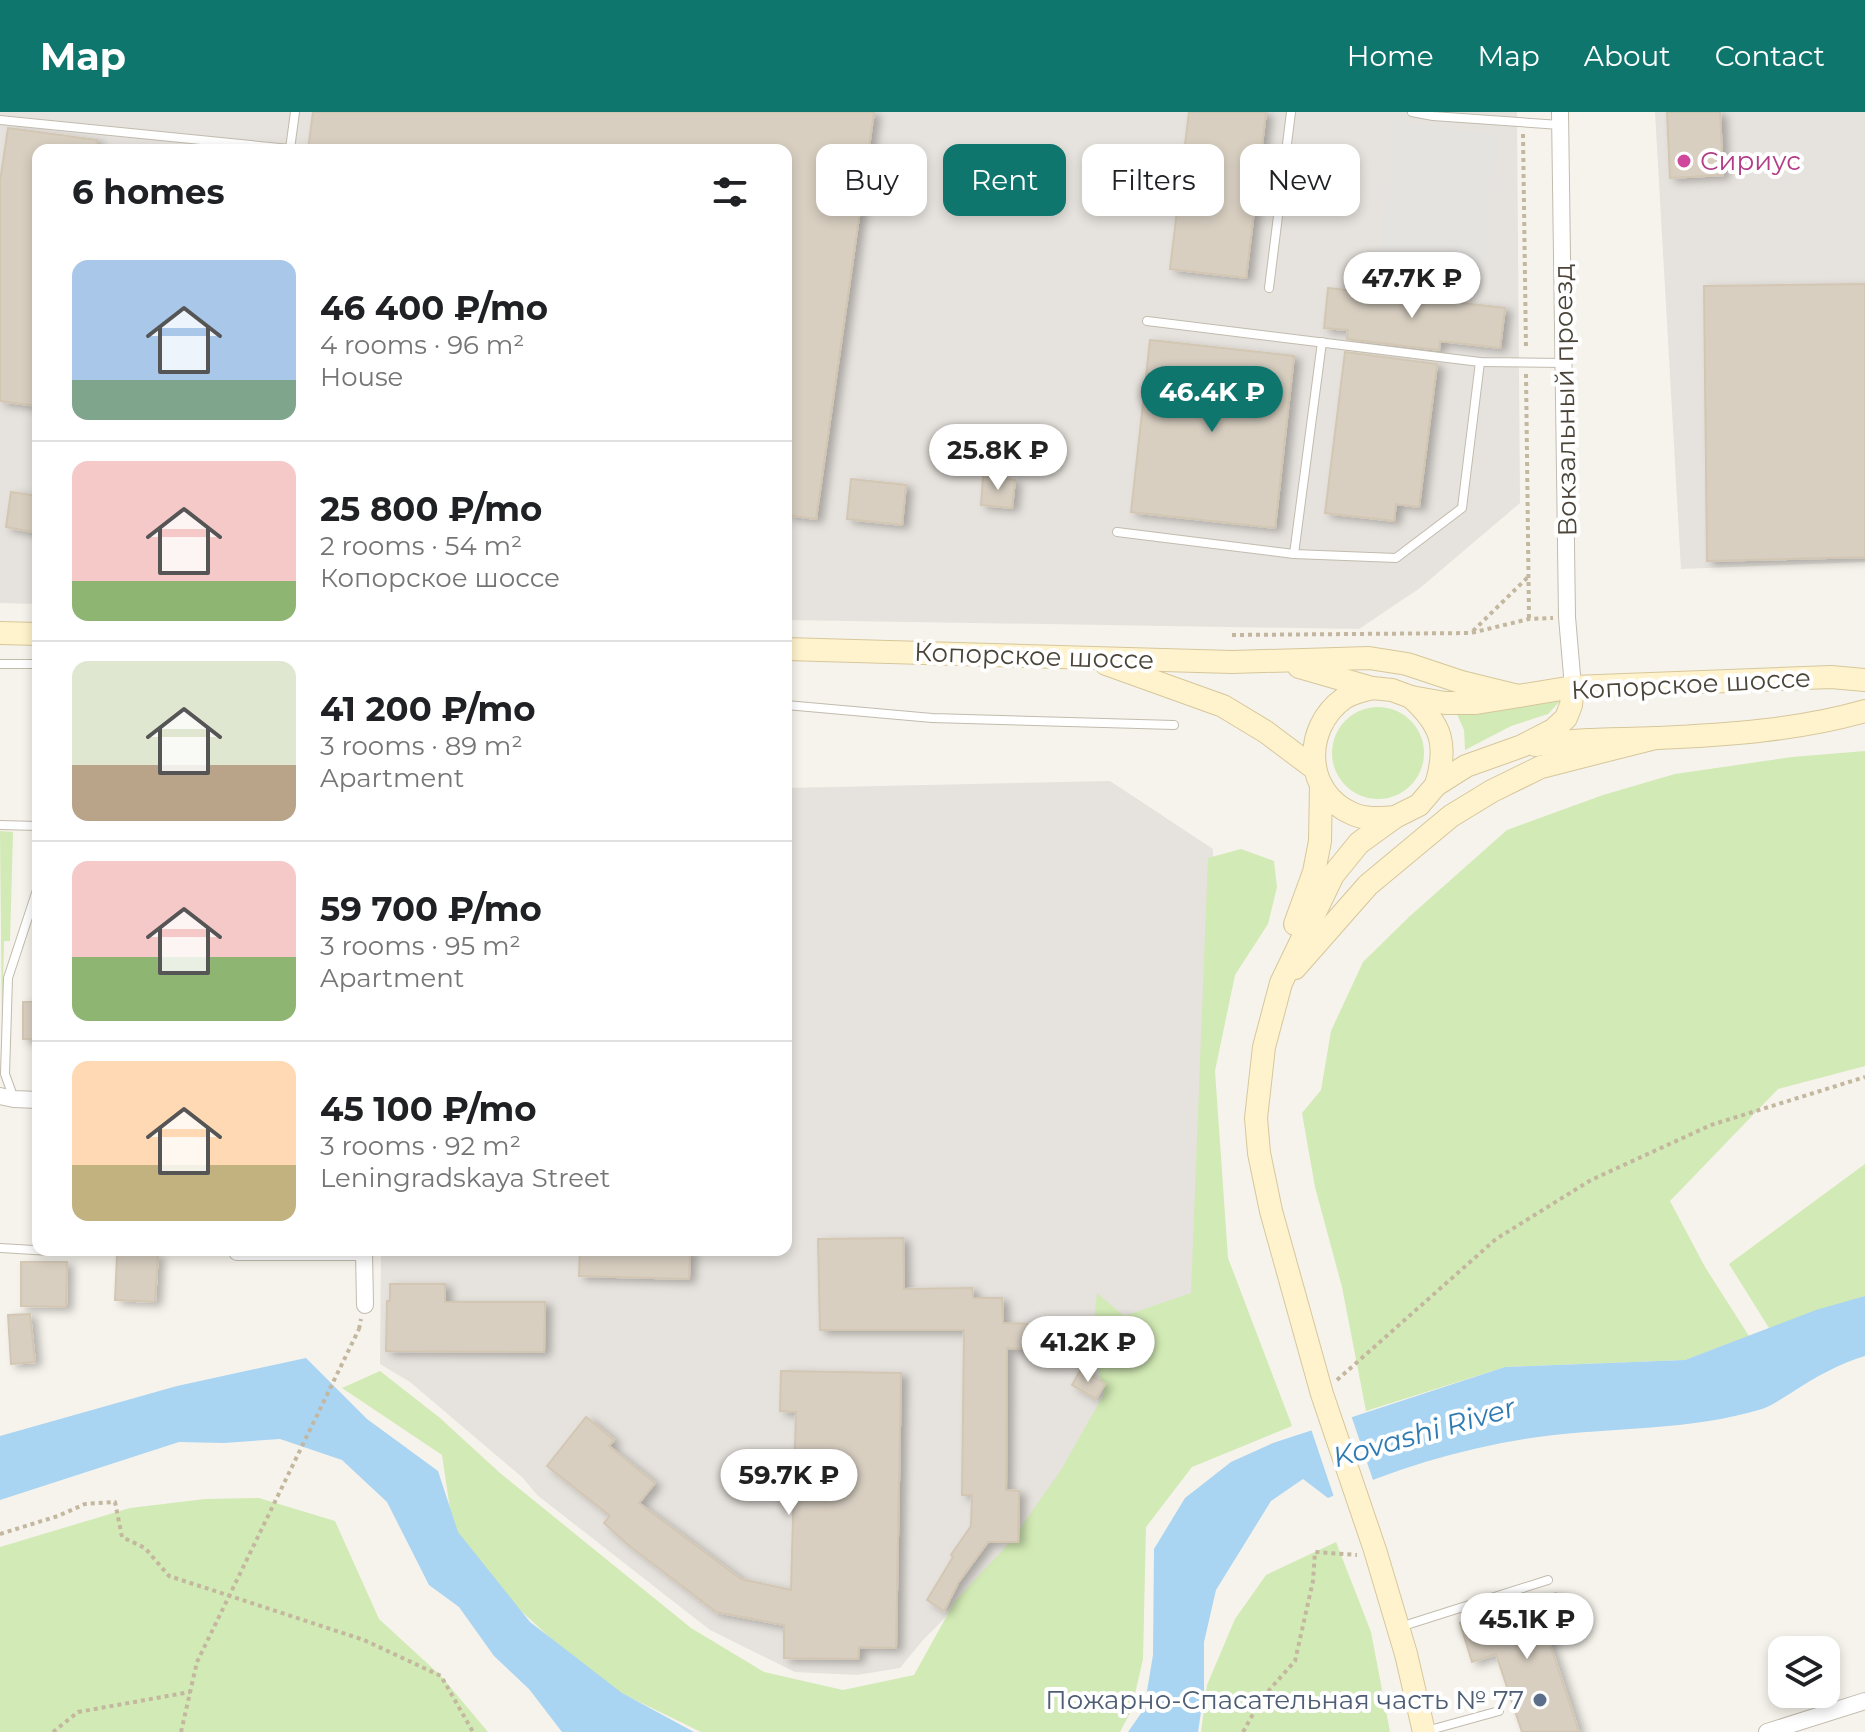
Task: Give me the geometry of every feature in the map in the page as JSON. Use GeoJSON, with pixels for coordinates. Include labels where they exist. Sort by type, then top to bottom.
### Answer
{"type":"FeatureCollection","features":[{"type":"Feature","properties":{"kind":"main road"},"geometry":{"type":"LineString","coordinates":[[0,633],[32,634]]}},
{"type":"Feature","properties":{"kind":"main road","name":"Копорское шоссе"},"geometry":{"type":"LineString","coordinates":[[792,649],[1282,662]]}},
{"type":"Feature","properties":{"kind":"main road"},"geometry":{"type":"LineString","coordinates":[[1086,657],[1223,706],[1266,732],[1318,776],[1334,803],[1353,814],[1374,819],[1395,817]]}},
{"type":"Feature","properties":{"kind":"main road"},"geometry":{"type":"LineString","coordinates":[[1282,662],[1369,658],[1407,664],[1518,696]]}},
{"type":"Feature","properties":{"kind":"main road"},"geometry":{"type":"LineString","coordinates":[[1282,662],[1411,697],[1430,714],[1441,736],[1443,761],[1436,785]]}},
{"type":"Feature","properties":{"kind":"main road","name":"Копорское шоссе"},"geometry":{"type":"LineString","coordinates":[[1411,697],[1445,703],[1476,703],[1573,687],[1831,677],[1865,680]]}},
{"type":"Feature","properties":{"kind":"main road"},"geometry":{"type":"LineString","coordinates":[[1281,983],[1333,875],[1359,843],[1395,817],[1419,805],[1436,785],[1466,766],[1522,746],[1553,730],[1566,718],[1573,687]]}},
{"type":"Feature","properties":{"kind":"main road"},"geometry":{"type":"LineString","coordinates":[[1372,688],[1346,696],[1325,715],[1314,740],[1320,841],[1314,872],[1288,942],[1264,1047],[1256,1118],[1259,1153],[1271,1211],[1329,1392],[1367,1552],[1398,1628],[1424,1732]]}},
{"type":"Feature","properties":{"kind":"main road"},"geometry":{"type":"LineString","coordinates":[[1522,746],[1577,738],[1748,733],[1865,711]]}},
{"type":"Feature","properties":{"kind":"main road"},"geometry":{"type":"LineString","coordinates":[[1281,983],[1368,885],[1451,816],[1541,767],[1655,738]]}},
{"type":"Feature","properties":{"kind":"street","name":"Вокзальный проезд"},"geometry":{"type":"LineString","coordinates":[[1560,119],[1567,617],[1573,687]]}},
{"type":"Feature","properties":{"kind":"street"},"geometry":{"type":"LineString","coordinates":[[7,1098],[32,1100]]}},
{"type":"Feature","properties":{"kind":"street"},"geometry":{"type":"LineString","coordinates":[[364,1256],[365,1305]]}},
{"type":"Feature","properties":{"kind":"street"},"geometry":{"type":"LineString","coordinates":[[1767,1732],[1865,1701]]}},
{"type":"Feature","properties":{"kind":"lane"},"geometry":{"type":"LineString","coordinates":[[291,144],[295,112]]}},
{"type":"Feature","properties":{"kind":"lane"},"geometry":{"type":"LineString","coordinates":[[1269,288],[1291,112]]}},
{"type":"Feature","properties":{"kind":"lane"},"geometry":{"type":"LineString","coordinates":[[1412,112],[1560,119]]}},
{"type":"Feature","properties":{"kind":"lane"},"geometry":{"type":"LineString","coordinates":[[0,120],[240,144]]}},
{"type":"Feature","properties":{"kind":"lane"},"geometry":{"type":"LineString","coordinates":[[1147,321],[1480,362],[1564,363]]}},
{"type":"Feature","properties":{"kind":"lane"},"geometry":{"type":"LineString","coordinates":[[1294,554],[1322,342]]}},
{"type":"Feature","properties":{"kind":"lane"},"geometry":{"type":"LineString","coordinates":[[1117,532],[1294,554],[1396,558],[1462,508],[1480,362]]}},
{"type":"Feature","properties":{"kind":"lane"},"geometry":{"type":"LineString","coordinates":[[0,664],[32,664]]}},
{"type":"Feature","properties":{"kind":"lane"},"geometry":{"type":"LineString","coordinates":[[792,706],[932,718],[1174,725]]}},
{"type":"Feature","properties":{"kind":"lane"},"geometry":{"type":"LineString","coordinates":[[0,825],[32,826]]}},
{"type":"Feature","properties":{"kind":"lane"},"geometry":{"type":"LineString","coordinates":[[7,1098],[8,978],[32,909]]}},
{"type":"Feature","properties":{"kind":"lane"},"geometry":{"type":"LineString","coordinates":[[0,1248],[32,1250]]}},
{"type":"Feature","properties":{"kind":"lane"},"geometry":{"type":"LineString","coordinates":[[1398,1628],[1548,1580]]}},
{"type":"Feature","properties":{"kind":"lane"},"geometry":{"type":"LineString","coordinates":[[1424,1732],[1499,1711]]}},
{"type":"Feature","properties":{"kind":"path"},"geometry":{"type":"LineString","coordinates":[[1471,633],[1528,577]]}},
{"type":"Feature","properties":{"kind":"path"},"geometry":{"type":"LineString","coordinates":[[1232,635],[1471,633],[1529,619],[1567,617]]}},
{"type":"Feature","properties":{"kind":"path"},"geometry":{"type":"LineString","coordinates":[[1329,1392],[1335,1382],[1496,1239],[1591,1180],[1711,1125],[1865,1077]]}},
{"type":"Feature","properties":{"kind":"path"},"geometry":{"type":"LineString","coordinates":[[181,1732],[197,1662],[359,1329]]}},
{"type":"Feature","properties":{"kind":"path"},"geometry":{"type":"LineString","coordinates":[[0,1534],[85,1504],[115,1502],[122,1537],[145,1548],[169,1576],[364,1640],[441,1676],[473,1732]]}},
{"type":"Feature","properties":{"kind":"path"},"geometry":{"type":"LineString","coordinates":[[1243,1732],[1262,1698],[1295,1661],[1313,1581],[1315,1552],[1367,1552]]}},
{"type":"Feature","properties":{"kind":"path"},"geometry":{"type":"LineString","coordinates":[[53,1732],[78,1712],[190,1692]]}},
{"type":"Feature","properties":{"kind":"shaded area"},"geometry":{"type":"Polygon","coordinates":[[[0,112],[1517,112],[1520,503],[1420,588],[1359,629],[792,620],[792,144],[32,144],[32,604],[0,603],[0,112]]]}},
{"type":"Feature","properties":{"kind":"shaded area"},"geometry":{"type":"Polygon","coordinates":[[[1655,112],[1865,112],[1865,562],[1681,569],[1655,112]]]}},
{"type":"Feature","properties":{"kind":"shaded area"},"geometry":{"type":"Polygon","coordinates":[[[1396,122],[1498,135],[1478,297],[1376,284],[1396,122]]]}},
{"type":"Feature","properties":{"kind":"shaded area"},"geometry":{"type":"Polygon","coordinates":[[[1110,781],[1213,849],[1213,1322],[1034,1529],[923,1640],[900,1668],[857,1675],[795,1672],[710,1630],[537,1495],[523,1478],[410,1382],[380,1364],[381,1256],[792,1256],[792,788],[1110,781]]]}},
{"type":"Feature","properties":{"kind":"green space"},"geometry":{"type":"Polygon","coordinates":[[[1563,698],[1548,714],[1511,726],[1465,750],[1464,730],[1456,712],[1492,712],[1563,698]]]}},
{"type":"Feature","properties":{"kind":"green space"},"geometry":{"type":"Polygon","coordinates":[[[1369,707],[1387,707],[1404,714],[1417,727],[1424,753],[1417,779],[1404,792],[1387,799],[1369,799],[1352,792],[1339,779],[1332,762],[1332,744],[1339,727],[1352,714],[1369,707]]]}},
{"type":"Feature","properties":{"kind":"green space"},"geometry":{"type":"Polygon","coordinates":[[[1865,751],[1865,1066],[1778,1089],[1670,1201],[1705,1267],[1749,1336],[1685,1360],[1505,1367],[1366,1411],[1342,1287],[1315,1187],[1302,1113],[1321,1090],[1331,1031],[1363,962],[1507,830],[1603,795],[1675,774],[1792,757],[1865,751]]]}},
{"type":"Feature","properties":{"kind":"green space"},"geometry":{"type":"Polygon","coordinates":[[[0,831],[13,832],[10,941],[4,941],[2,1030],[0,831]]]}},
{"type":"Feature","properties":{"kind":"green space"},"geometry":{"type":"Polygon","coordinates":[[[1241,849],[1274,861],[1277,887],[1268,924],[1235,975],[1215,1071],[1228,1258],[1292,1426],[1192,1467],[1146,1527],[1143,1659],[1131,1711],[1120,1732],[701,1732],[621,1693],[561,1648],[506,1597],[454,1536],[442,1455],[342,1388],[380,1371],[691,1628],[764,1672],[843,1690],[914,1675],[955,1601],[1011,1541],[1061,1470],[1104,1394],[1092,1341],[1097,1293],[1124,1316],[1191,1293],[1208,858],[1241,849]]]}},
{"type":"Feature","properties":{"kind":"green space"},"geometry":{"type":"Polygon","coordinates":[[[1865,1164],[1865,1296],[1769,1328],[1729,1264],[1865,1164]]]}},
{"type":"Feature","properties":{"kind":"green space"},"geometry":{"type":"Polygon","coordinates":[[[259,1498],[335,1521],[379,1619],[441,1676],[488,1732],[0,1732],[0,1547],[130,1508],[205,1499],[259,1498]]]}},
{"type":"Feature","properties":{"kind":"green space"},"geometry":{"type":"Polygon","coordinates":[[[1336,1542],[1371,1632],[1390,1732],[1201,1732],[1207,1685],[1235,1619],[1266,1575],[1336,1542]]]}},
{"type":"Feature","properties":{"kind":"water","name":"Kovashi River"},"geometry":{"type":"Polygon","coordinates":[[[1865,1296],[1865,1356],[1828,1371],[1762,1409],[1679,1425],[1538,1437],[1484,1447],[1405,1469],[1328,1498],[1303,1479],[1271,1501],[1216,1590],[1204,1642],[1204,1692],[1198,1732],[1128,1732],[1144,1709],[1153,1655],[1154,1549],[1185,1498],[1231,1462],[1273,1443],[1505,1367],[1685,1360],[1816,1310],[1865,1296]]]}},
{"type":"Feature","properties":{"kind":"water"},"geometry":{"type":"Polygon","coordinates":[[[306,1358],[367,1419],[438,1471],[458,1532],[530,1622],[622,1693],[694,1732],[562,1732],[529,1689],[494,1656],[459,1607],[429,1585],[387,1502],[342,1460],[280,1439],[179,1442],[0,1500],[0,1436],[177,1386],[306,1358]]]}},
{"type":"Feature","properties":{"kind":"pier"},"geometry":{"type":"Polygon","coordinates":[[[1350,1412],[1374,1483],[1335,1500],[1310,1426],[1350,1412]]]}},
{"type":"Feature","properties":{"kind":"building"},"geometry":{"type":"Polygon","coordinates":[[[313,112],[874,112],[869,144],[816,144],[816,216],[859,216],[816,519],[792,516],[792,144],[309,144],[313,112]]]}},
{"type":"Feature","properties":{"kind":"building"},"geometry":{"type":"Polygon","coordinates":[[[1189,112],[1266,112],[1262,144],[1240,144],[1240,216],[1253,216],[1246,278],[1170,269],[1176,216],[1224,216],[1224,144],[1185,144],[1189,112]]]}},
{"type":"Feature","properties":{"kind":"building"},"geometry":{"type":"Polygon","coordinates":[[[1667,112],[1720,112],[1723,175],[1670,178],[1667,112]]]}},
{"type":"Feature","properties":{"kind":"building"},"geometry":{"type":"Polygon","coordinates":[[[8,128],[97,140],[97,144],[32,144],[32,405],[0,401],[0,181],[8,128]]]}},
{"type":"Feature","properties":{"kind":"building"},"geometry":{"type":"Polygon","coordinates":[[[1865,284],[1865,557],[1707,561],[1704,286],[1865,284]]]}},
{"type":"Feature","properties":{"kind":"building"},"geometry":{"type":"Polygon","coordinates":[[[1328,288],[1505,308],[1500,348],[1440,341],[1439,350],[1347,339],[1348,330],[1324,328],[1328,288]]]}},
{"type":"Feature","properties":{"kind":"building"},"geometry":{"type":"Polygon","coordinates":[[[1150,340],[1294,356],[1275,528],[1131,512],[1150,340]]]}},
{"type":"Feature","properties":{"kind":"building"},"geometry":{"type":"Polygon","coordinates":[[[1345,352],[1437,364],[1419,507],[1396,504],[1394,521],[1325,513],[1345,352]]]}},
{"type":"Feature","properties":{"kind":"building"},"geometry":{"type":"Polygon","coordinates":[[[983,477],[1015,480],[1012,508],[981,505],[983,477]]]}},
{"type":"Feature","properties":{"kind":"building"},"geometry":{"type":"Polygon","coordinates":[[[851,479],[906,485],[902,525],[847,519],[851,479]]]}},
{"type":"Feature","properties":{"kind":"building"},"geometry":{"type":"Polygon","coordinates":[[[11,492],[32,495],[32,532],[6,527],[11,492]]]}},
{"type":"Feature","properties":{"kind":"building"},"geometry":{"type":"Polygon","coordinates":[[[23,1002],[32,1002],[32,1039],[23,1039],[23,1002]]]}},
{"type":"Feature","properties":{"kind":"building"},"geometry":{"type":"Polygon","coordinates":[[[903,1238],[904,1289],[972,1288],[973,1298],[1002,1298],[1003,1323],[1038,1324],[1038,1349],[1007,1348],[1006,1490],[1019,1491],[1018,1542],[988,1542],[958,1583],[944,1611],[927,1600],[971,1526],[972,1495],[962,1495],[964,1330],[820,1330],[818,1239],[903,1238]]]}},
{"type":"Feature","properties":{"kind":"building"},"geometry":{"type":"Polygon","coordinates":[[[117,1256],[158,1256],[155,1302],[115,1300],[117,1256]]]}},
{"type":"Feature","properties":{"kind":"building"},"geometry":{"type":"Polygon","coordinates":[[[580,1256],[690,1256],[689,1279],[579,1276],[580,1256]]]}},
{"type":"Feature","properties":{"kind":"building"},"geometry":{"type":"Polygon","coordinates":[[[21,1262],[67,1262],[66,1307],[21,1306],[21,1262]]]}},
{"type":"Feature","properties":{"kind":"building"},"geometry":{"type":"Polygon","coordinates":[[[390,1284],[445,1284],[445,1302],[545,1302],[544,1352],[386,1351],[390,1284]]]}},
{"type":"Feature","properties":{"kind":"building"},"geometry":{"type":"Polygon","coordinates":[[[30,1314],[35,1362],[11,1364],[8,1315],[30,1314]]]}},
{"type":"Feature","properties":{"kind":"building"},"geometry":{"type":"Polygon","coordinates":[[[1081,1369],[1105,1384],[1096,1399],[1072,1385],[1081,1369]]]}},
{"type":"Feature","properties":{"kind":"building"},"geometry":{"type":"Polygon","coordinates":[[[781,1371],[901,1373],[896,1648],[859,1647],[858,1659],[784,1658],[784,1625],[716,1612],[627,1544],[604,1523],[610,1516],[547,1466],[586,1417],[614,1440],[609,1446],[655,1483],[639,1503],[741,1579],[791,1590],[796,1412],[780,1411],[781,1371]]]}},
{"type":"Feature","properties":{"kind":"building"},"geometry":{"type":"Polygon","coordinates":[[[1556,1593],[1568,1632],[1548,1638],[1579,1732],[1522,1732],[1496,1654],[1472,1662],[1460,1623],[1556,1593]]]}},
{"type":"Feature","properties":{"kind":"place","name":"Сириус"},"geometry":{"type":"Point","coordinates":[1684,161]}},
{"type":"Feature","properties":{"kind":"place","name":"Пожарно-Спасательная часть № 77"},"geometry":{"type":"Point","coordinates":[1540,1700]}}]}
